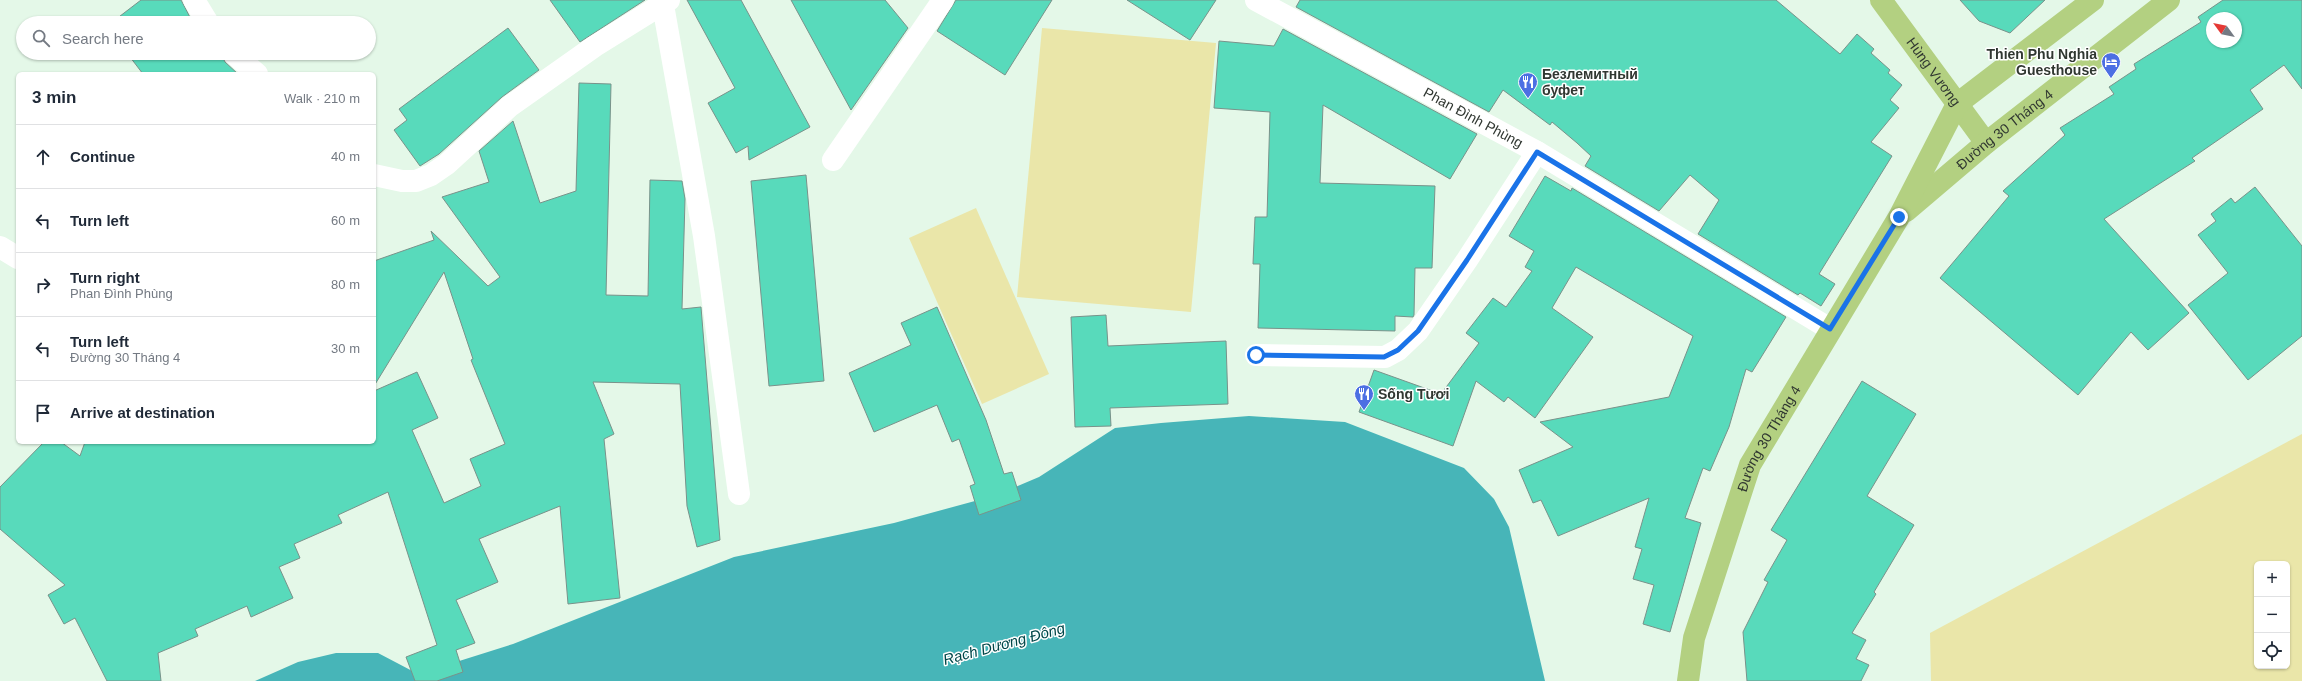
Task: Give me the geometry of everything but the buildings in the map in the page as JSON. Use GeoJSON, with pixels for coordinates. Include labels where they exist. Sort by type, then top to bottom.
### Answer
{"type":"FeatureCollection","features":[{"type":"Feature","properties":{"kind":"main road","name":"Hùng Vương"},"geometry":{"type":"LineString","coordinates":[[1881,0],[1986,143]]}},
{"type":"Feature","properties":{"kind":"main road","name":"Đường 30 Tháng 4"},"geometry":{"type":"LineString","coordinates":[[1688,681],[1694,638],[1750,465],[1830,329],[1899,217],[1957,104],[2093,0]]}},
{"type":"Feature","properties":{"kind":"main road","name":"Đường 30 Tháng 4"},"geometry":{"type":"LineString","coordinates":[[1899,217],[1986,143],[2169,0]]}},
{"type":"Feature","properties":{"kind":"street"},"geometry":{"type":"LineString","coordinates":[[194,0],[204,16]]}},
{"type":"Feature","properties":{"kind":"street"},"geometry":{"type":"LineString","coordinates":[[833,160],[943,0]]}},
{"type":"Feature","properties":{"kind":"street","name":"Phan Đình Phùng"},"geometry":{"type":"LineString","coordinates":[[1256,0],[1537,152],[1830,329]]}},
{"type":"Feature","properties":{"kind":"street"},"geometry":{"type":"LineString","coordinates":[[376,174],[402,181],[416,181],[431,175],[447,164],[510,106],[596,46],[666,2],[704,236],[739,494]]}},
{"type":"Feature","properties":{"kind":"street"},"geometry":{"type":"LineString","coordinates":[[241,60],[255,72]]}},
{"type":"Feature","properties":{"kind":"street"},"geometry":{"type":"LineString","coordinates":[[1256,355],[1384,357],[1398,350],[1418,331],[1463,266],[1537,152]]}},
{"type":"Feature","properties":{"kind":"street"},"geometry":{"type":"LineString","coordinates":[[0,247],[16,257]]}},
{"type":"Feature","properties":{"kind":"shaded area"},"geometry":{"type":"Polygon","coordinates":[[[1042,28],[1216,43],[1191,312],[1017,297],[1042,28]]]}},
{"type":"Feature","properties":{"kind":"shaded area"},"geometry":{"type":"Polygon","coordinates":[[[976,208],[1049,374],[982,404],[909,238],[976,208]]]}},
{"type":"Feature","properties":{"kind":"shaded area"},"geometry":{"type":"Polygon","coordinates":[[[2302,434],[2302,681],[1931,681],[1930,633],[2302,434]]]}},
{"type":"Feature","properties":{"kind":"water","name":"Rạch Dương Đông"},"geometry":{"type":"Polygon","coordinates":[[[1249,416],[1345,422],[1464,468],[1494,499],[1509,527],[1545,681],[255,681],[298,662],[336,653],[378,653],[418,674],[513,644],[734,557],[894,523],[997,495],[1039,477],[1115,428],[1249,416]]]}},
{"type":"Feature","properties":{"kind":"place","name":"Thien Phu Nghia Guesthouse"},"geometry":{"type":"Point","coordinates":[2111,79]}},
{"type":"Feature","properties":{"kind":"place","name":"Безлемитный буфет"},"geometry":{"type":"Point","coordinates":[1528,99]}},
{"type":"Feature","properties":{"kind":"place","name":"Sống Tươi"},"geometry":{"type":"Point","coordinates":[1364,411]}},
{"type":"Feature","properties":{"kind":"route"},"geometry":{"type":"LineString","coordinates":[[1256,355],[1384,357],[1398,350],[1418,331],[1467,260],[1537,152],[1830,329],[1899,217]]}}]}
